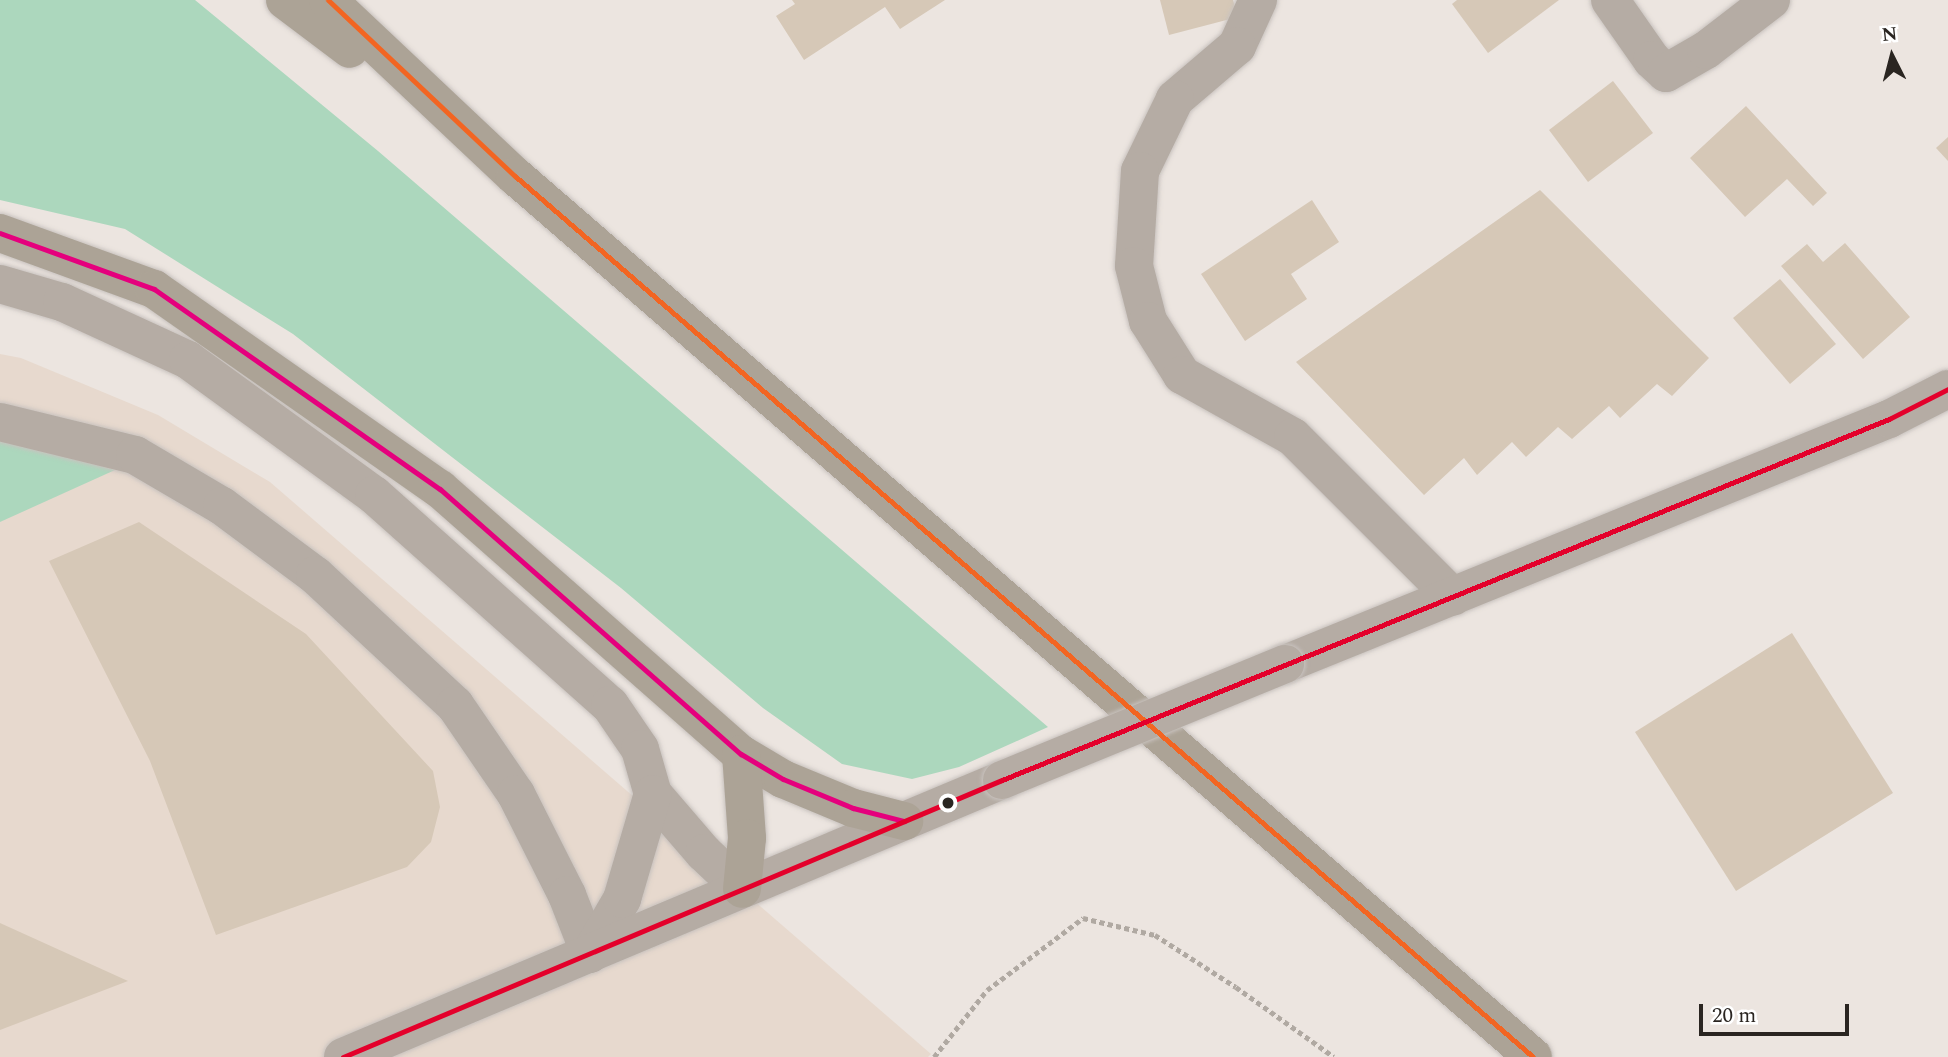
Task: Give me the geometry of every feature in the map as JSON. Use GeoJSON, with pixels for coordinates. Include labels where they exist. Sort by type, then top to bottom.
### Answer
{"type":"FeatureCollection","features":[{"type":"Feature","properties":{"kind":"main road"},"geometry":{"type":"LineString","coordinates":[[285,0],[515,176]]}},
{"type":"Feature","properties":{"kind":"main road"},"geometry":{"type":"LineString","coordinates":[[328,0],[515,176],[1533,1057]]}},
{"type":"Feature","properties":{"kind":"main road"},"geometry":{"type":"LineString","coordinates":[[0,233],[154,289],[451,498],[741,754],[783,779],[853,808],[904,821]]}},
{"type":"Feature","properties":{"kind":"main road"},"geometry":{"type":"LineString","coordinates":[[741,754],[747,838],[742,889]]}},
{"type":"Feature","properties":{"kind":"street"},"geometry":{"type":"LineString","coordinates":[[1258,0],[1237,46],[1175,99],[1140,171],[1134,266],[1148,321],[1181,375],[1293,438],[1453,597]]}},
{"type":"Feature","properties":{"kind":"street"},"geometry":{"type":"LineString","coordinates":[[1610,0],[1652,60],[1666,72],[1706,50],[1771,0]]}},
{"type":"Feature","properties":{"kind":"street"},"geometry":{"type":"LineString","coordinates":[[0,284],[62,302],[188,360],[374,495],[610,705],[640,750],[653,793],[704,853],[742,889]]}},
{"type":"Feature","properties":{"kind":"street"},"geometry":{"type":"LineString","coordinates":[[342,1057],[1002,780],[1889,419],[1948,389]]}},
{"type":"Feature","properties":{"kind":"street"},"geometry":{"type":"LineString","coordinates":[[0,422],[135,455],[222,506],[315,575],[455,705],[516,794],[567,895],[590,954]]}},
{"type":"Feature","properties":{"kind":"street"},"geometry":{"type":"LineString","coordinates":[[590,954],[622,899],[653,793]]}},
{"type":"Feature","properties":{"kind":"path"},"geometry":{"type":"LineString","coordinates":[[934,1057],[987,990],[1083,918],[1155,935],[1236,986],[1334,1057]]}},
{"type":"Feature","properties":{"kind":"shaded area"},"geometry":{"type":"Polygon","coordinates":[[[0,354],[21,358],[158,415],[270,482],[931,1054],[928,1057],[0,1057],[0,354]]]}},
{"type":"Feature","properties":{"kind":"green space"},"geometry":{"type":"Polygon","coordinates":[[[0,0],[195,0],[378,151],[1048,727],[959,767],[912,779],[842,764],[763,708],[621,588],[293,334],[125,229],[0,200],[0,0]]]}},
{"type":"Feature","properties":{"kind":"green space"},"geometry":{"type":"Polygon","coordinates":[[[0,440],[115,470],[0,522],[0,440]]]}},
{"type":"Feature","properties":{"kind":"building"},"geometry":{"type":"Polygon","coordinates":[[[792,0],[945,0],[900,29],[885,7],[804,60],[776,16],[795,4],[792,0]]]}},
{"type":"Feature","properties":{"kind":"building"},"geometry":{"type":"Polygon","coordinates":[[[1160,0],[1233,0],[1238,17],[1169,35],[1160,0]]]}},
{"type":"Feature","properties":{"kind":"building"},"geometry":{"type":"Polygon","coordinates":[[[1457,0],[1559,0],[1488,53],[1452,4],[1457,0]]]}},
{"type":"Feature","properties":{"kind":"building"},"geometry":{"type":"Polygon","coordinates":[[[1613,81],[1653,133],[1588,182],[1549,130],[1613,81]]]}},
{"type":"Feature","properties":{"kind":"building"},"geometry":{"type":"Polygon","coordinates":[[[1746,106],[1827,193],[1813,206],[1787,179],[1745,217],[1690,158],[1746,106]]]}},
{"type":"Feature","properties":{"kind":"building"},"geometry":{"type":"Polygon","coordinates":[[[1948,137],[1948,161],[1936,148],[1948,137]]]}},
{"type":"Feature","properties":{"kind":"building"},"geometry":{"type":"Polygon","coordinates":[[[1540,190],[1709,358],[1672,396],[1657,384],[1620,418],[1609,406],[1572,439],[1558,427],[1526,457],[1512,442],[1477,475],[1464,458],[1424,495],[1296,362],[1540,190]]]}},
{"type":"Feature","properties":{"kind":"building"},"geometry":{"type":"Polygon","coordinates":[[[1312,200],[1339,242],[1291,274],[1307,299],[1245,341],[1201,274],[1312,200]]]}},
{"type":"Feature","properties":{"kind":"building"},"geometry":{"type":"Polygon","coordinates":[[[1845,243],[1910,317],[1863,359],[1781,266],[1807,244],[1823,262],[1845,243]]]}},
{"type":"Feature","properties":{"kind":"building"},"geometry":{"type":"Polygon","coordinates":[[[1780,279],[1836,344],[1790,384],[1733,318],[1780,279]]]}},
{"type":"Feature","properties":{"kind":"building"},"geometry":{"type":"Polygon","coordinates":[[[139,522],[306,634],[433,771],[440,807],[431,842],[407,867],[216,935],[150,761],[49,561],[139,522]]]}},
{"type":"Feature","properties":{"kind":"building"},"geometry":{"type":"Polygon","coordinates":[[[1792,633],[1893,793],[1736,891],[1635,732],[1792,633]]]}},
{"type":"Feature","properties":{"kind":"building"},"geometry":{"type":"Polygon","coordinates":[[[0,923],[128,981],[0,1030],[0,923]]]}},
{"type":"Feature","properties":{"kind":"transit line"},"geometry":{"type":"LineString","coordinates":[[328,0],[515,176],[1533,1057]]}},
{"type":"Feature","properties":{"kind":"transit line"},"geometry":{"type":"LineString","coordinates":[[0,233],[154,289],[440,489],[741,754],[783,779],[853,808],[904,821]]}},
{"type":"Feature","properties":{"kind":"transit line"},"geometry":{"type":"LineString","coordinates":[[343,1057],[1002,780],[1889,419],[1948,389]]}}]}
